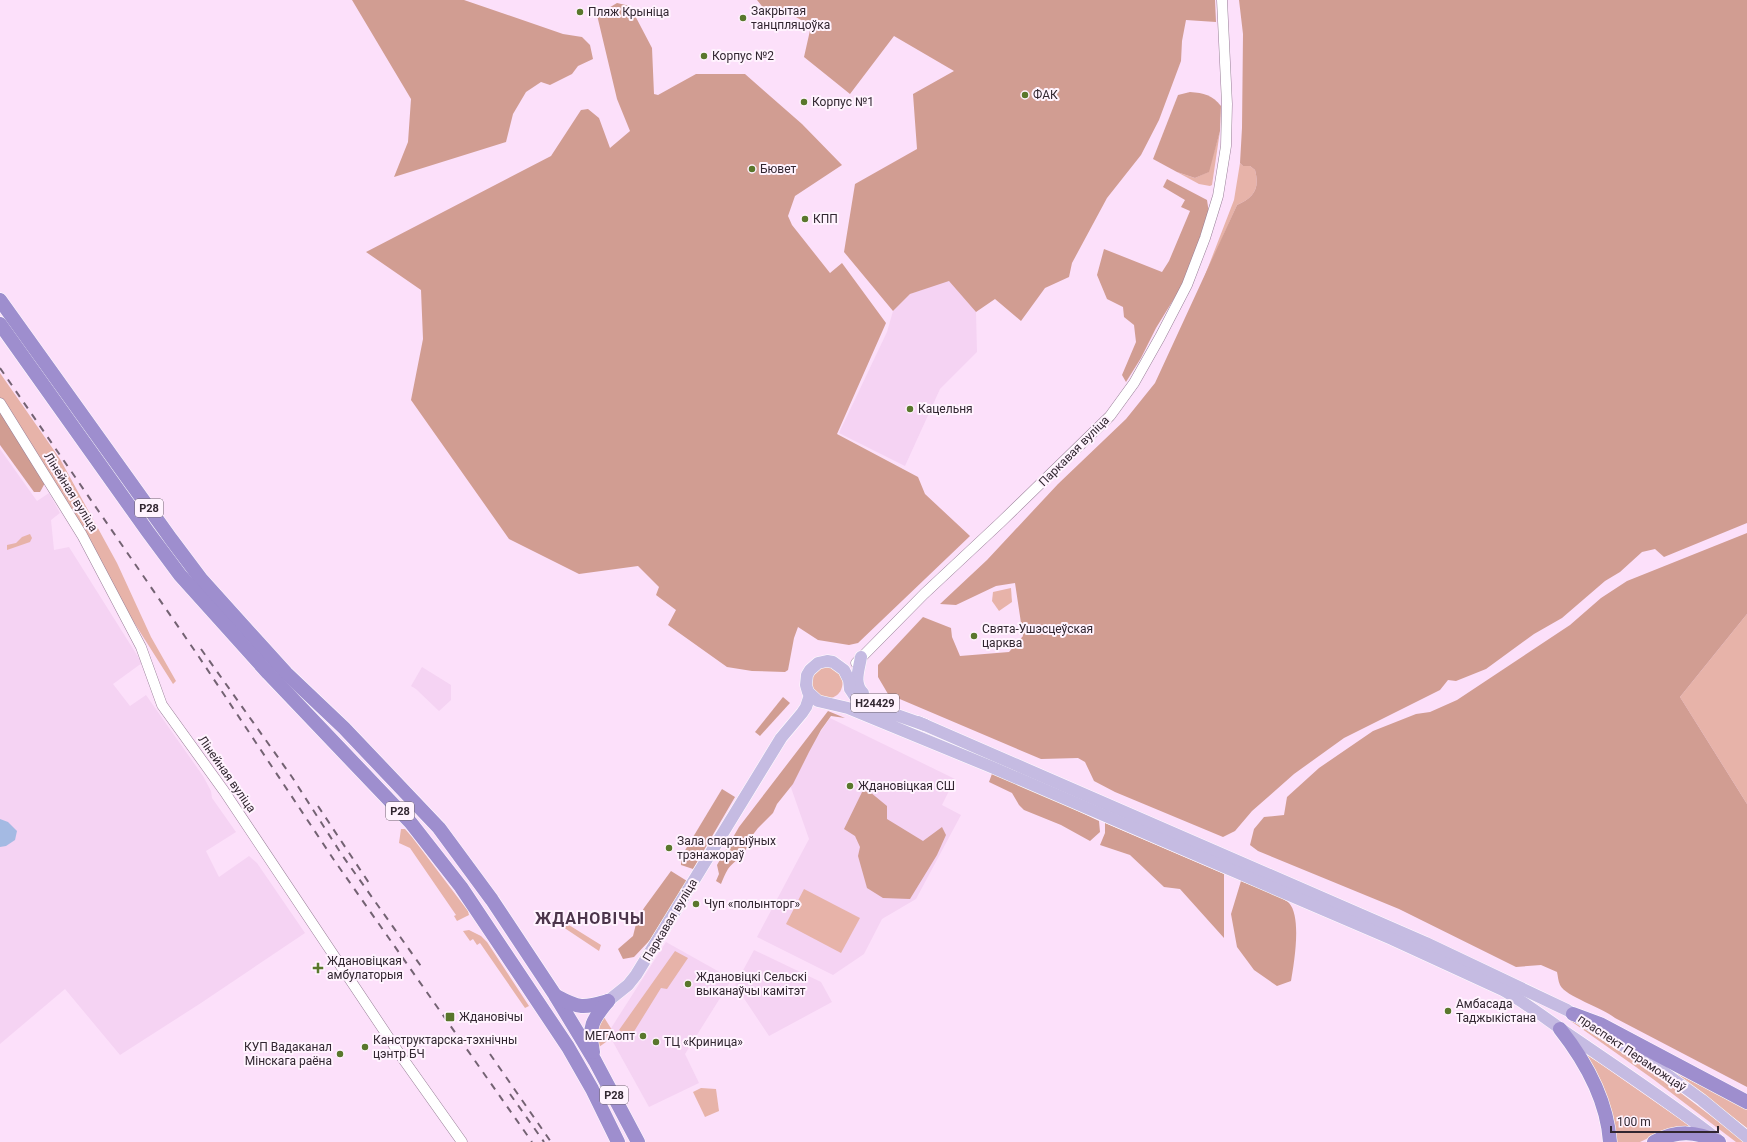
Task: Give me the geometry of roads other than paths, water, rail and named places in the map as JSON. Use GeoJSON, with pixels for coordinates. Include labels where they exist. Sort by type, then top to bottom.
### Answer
{"type":"FeatureCollection","features":[{"type":"Feature","properties":{"kind":"highway","name":"Р28"},"geometry":{"type":"LineString","coordinates":[[0,300],[201,579],[286,673],[344,728],[439,828],[492,900],[555,995],[595,1061],[638,1142]]}},
{"type":"Feature","properties":{"kind":"highway","name":"Р28"},"geometry":{"type":"LineString","coordinates":[[0,324],[180,575],[263,668],[401,812],[461,887],[568,1047],[592,1089],[618,1142]]}},
{"type":"Feature","properties":{"kind":"highway","name":"Н24429"},"geometry":{"type":"LineString","coordinates":[[555,995],[576,1006],[585,1007],[608,1000]]}},
{"type":"Feature","properties":{"kind":"highway","name":"Н24429"},"geometry":{"type":"LineString","coordinates":[[595,1061],[590,1036],[591,1029],[598,1013],[608,1000]]}},
{"type":"Feature","properties":{"kind":"highway"},"geometry":{"type":"LineString","coordinates":[[1570,1012],[1600,1024],[1747,1102]]}},
{"type":"Feature","properties":{"kind":"highway"},"geometry":{"type":"LineString","coordinates":[[1560,1029],[1577,1050],[1595,1085],[1607,1121],[1610,1142]]}},
{"type":"Feature","properties":{"kind":"highway"},"geometry":{"type":"LineString","coordinates":[[1654,1142],[1672,1135],[1684,1133],[1697,1133],[1720,1142]]}},
{"type":"Feature","properties":{"kind":"main road","name":"Н24429"},"geometry":{"type":"LineString","coordinates":[[861,657],[857,674],[857,682],[861,692],[871,701],[925,726]]}},
{"type":"Feature","properties":{"kind":"main road","name":"Н24429"},"geometry":{"type":"LineString","coordinates":[[810,695],[806,682],[807,675],[812,667],[818,663],[826,661],[838,664],[844,670],[849,682],[843,695],[839,699],[825,703]]}},
{"type":"Feature","properties":{"kind":"main road"},"geometry":{"type":"LineString","coordinates":[[849,682],[856,698],[925,726]]}},
{"type":"Feature","properties":{"kind":"main road"},"geometry":{"type":"LineString","coordinates":[[810,695],[815,700],[848,708],[990,766],[1392,939],[1503,990],[1516,997],[1560,1029],[1677,1108],[1720,1142]]}},
{"type":"Feature","properties":{"kind":"main road","name":"Паркавая вуліца"},"geometry":{"type":"LineString","coordinates":[[608,1000],[628,985],[636,975],[781,738],[802,713],[810,695]]}},
{"type":"Feature","properties":{"kind":"main road","name":"Паркавая вуліца"},"geometry":{"type":"LineString","coordinates":[[802,713],[825,703]]}},
{"type":"Feature","properties":{"kind":"main road","name":"праспект Пераможцаў"},"geometry":{"type":"LineString","coordinates":[[925,726],[1426,942],[1508,981],[1570,1012],[1658,1068],[1702,1100],[1747,1137]]}},
{"type":"Feature","properties":{"kind":"main road"},"geometry":{"type":"LineString","coordinates":[[1560,1029],[1561,1017],[1570,1012]]}},
{"type":"Feature","properties":{"kind":"street","name":"Паркавая вуліца"},"geometry":{"type":"LineString","coordinates":[[849,682],[853,668],[861,657],[924,594],[1110,416],[1126,394],[1154,349],[1187,285],[1205,238],[1218,196],[1226,146],[1227,104],[1222,0]]}},
{"type":"Feature","properties":{"kind":"street","name":"Лінейная вуліца"},"geometry":{"type":"LineString","coordinates":[[0,403],[82,535],[141,647],[162,704],[224,791],[401,1056],[462,1142]]}},
{"type":"Feature","properties":{"kind":"street","name":"Паркавая вуліца"},"geometry":{"type":"LineString","coordinates":[[838,664],[845,664],[861,657]]}},
{"type":"Feature","properties":{"kind":"water"},"geometry":{"type":"Polygon","coordinates":[[[0,819],[8,822],[17,831],[15,840],[6,846],[0,847],[0,819]]]}},
{"type":"Feature","properties":{"kind":"railway"},"geometry":{"type":"LineString","coordinates":[[0,368],[197,654],[334,860],[532,1142]]}},
{"type":"Feature","properties":{"kind":"railway"},"geometry":{"type":"LineString","coordinates":[[201,649],[292,777],[342,855],[423,969]]}},
{"type":"Feature","properties":{"kind":"railway"},"geometry":{"type":"LineString","coordinates":[[318,806],[371,886]]}},
{"type":"Feature","properties":{"kind":"railway"},"geometry":{"type":"LineString","coordinates":[[490,1054],[551,1142]]}},
{"type":"Feature","properties":{"kind":"railway"},"geometry":{"type":"LineString","coordinates":[[510,1094],[544,1142]]}},
{"type":"Feature","properties":{"kind":"place","name":"Пляж Крыніца"},"geometry":{"type":"Point","coordinates":[580,12]}},
{"type":"Feature","properties":{"kind":"place","name":"Закрытая танцпляцоўка"},"geometry":{"type":"Point","coordinates":[743,18]}},
{"type":"Feature","properties":{"kind":"place","name":"Корпус №2"},"geometry":{"type":"Point","coordinates":[704,56]}},
{"type":"Feature","properties":{"kind":"place","name":"ФАК"},"geometry":{"type":"Point","coordinates":[1025,95]}},
{"type":"Feature","properties":{"kind":"place","name":"Корпус №1"},"geometry":{"type":"Point","coordinates":[804,102]}},
{"type":"Feature","properties":{"kind":"place","name":"Бювет"},"geometry":{"type":"Point","coordinates":[752,169]}},
{"type":"Feature","properties":{"kind":"place","name":"КПП"},"geometry":{"type":"Point","coordinates":[805,219]}},
{"type":"Feature","properties":{"kind":"place","name":"Кацельня"},"geometry":{"type":"Point","coordinates":[910,409]}},
{"type":"Feature","properties":{"kind":"place","name":"Свята-Ушэсцеўская царква"},"geometry":{"type":"Point","coordinates":[974,636]}},
{"type":"Feature","properties":{"kind":"place","name":"Ждановіцкая СШ"},"geometry":{"type":"Point","coordinates":[850,786]}},
{"type":"Feature","properties":{"kind":"place","name":"Зала спартыўных трэнажораў"},"geometry":{"type":"Point","coordinates":[669,848]}},
{"type":"Feature","properties":{"kind":"place","name":"Чуп «полынторг»"},"geometry":{"type":"Point","coordinates":[696,904]}},
{"type":"Feature","properties":{"kind":"place","name":"Ждановіцкая амбулаторыя"},"geometry":{"type":"Point","coordinates":[318,968]}},
{"type":"Feature","properties":{"kind":"place","name":"Ждановіцкі Сельскі выканаўчы камітэт"},"geometry":{"type":"Point","coordinates":[688,984]}},
{"type":"Feature","properties":{"kind":"place","name":"Амбасада Таджыкістана"},"geometry":{"type":"Point","coordinates":[1448,1011]}},
{"type":"Feature","properties":{"kind":"place","name":"Ждановічы"},"geometry":{"type":"Point","coordinates":[450,1017]}},
{"type":"Feature","properties":{"kind":"place","name":"МЕГАопт"},"geometry":{"type":"Point","coordinates":[643,1036]}},
{"type":"Feature","properties":{"kind":"place","name":"ТЦ «Криница»"},"geometry":{"type":"Point","coordinates":[656,1042]}},
{"type":"Feature","properties":{"kind":"place","name":"Канструктарска-тэхнічны цэнтр БЧ"},"geometry":{"type":"Point","coordinates":[365,1047]}},
{"type":"Feature","properties":{"kind":"place","name":"КУП Вадаканал Мінскага раёна"},"geometry":{"type":"Point","coordinates":[340,1054]}},
{"type":"Feature","properties":{"kind":"district","name":"ЖДАНОВІЧЫ"},"geometry":{"type":"Point","coordinates":[590,918]}}]}
